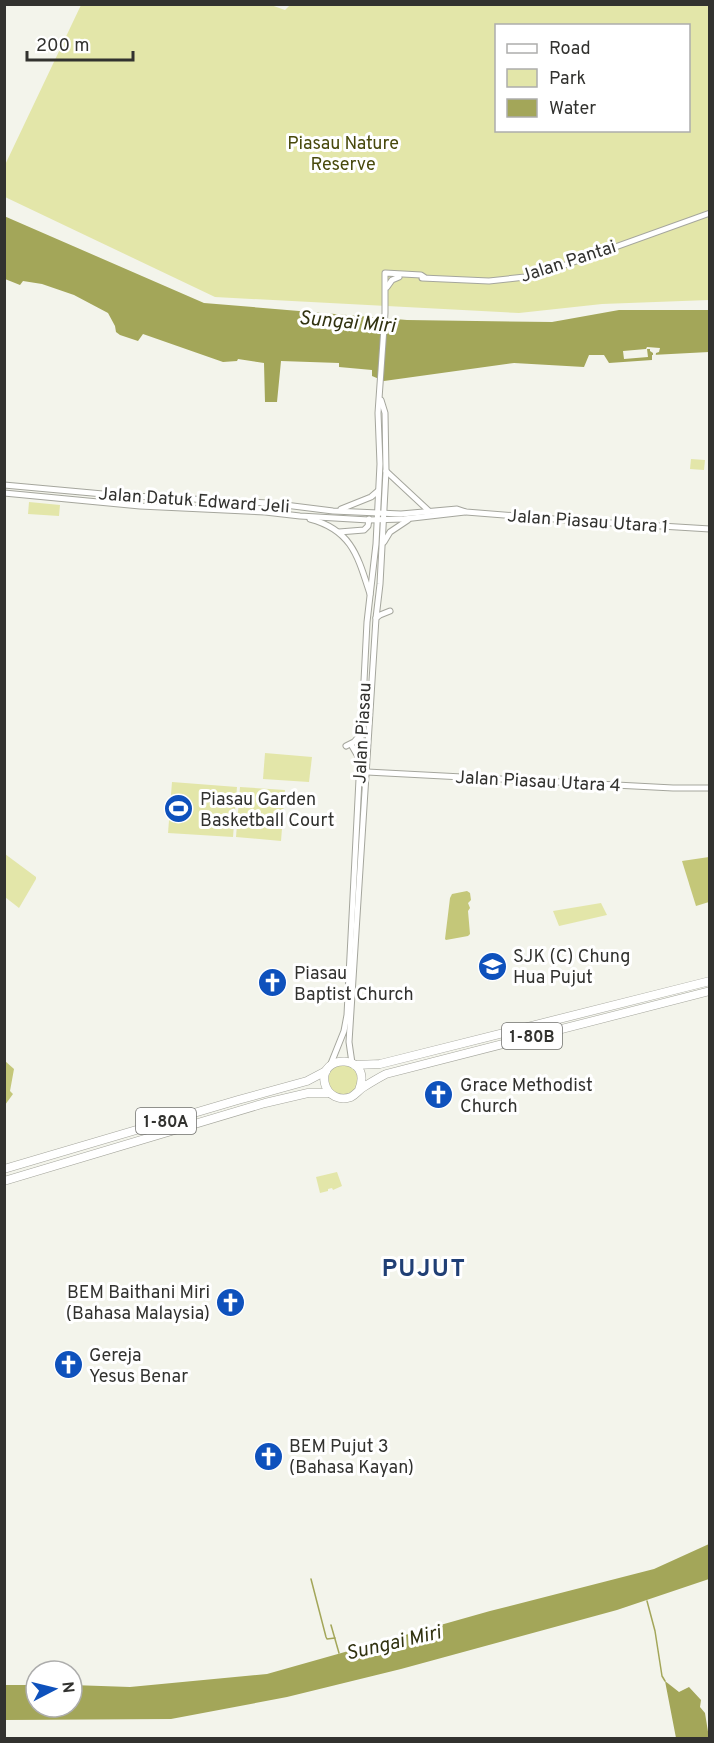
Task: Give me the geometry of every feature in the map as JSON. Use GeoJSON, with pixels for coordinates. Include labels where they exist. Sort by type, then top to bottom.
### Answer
{"type":"FeatureCollection","features":[{"type":"Feature","properties":{"kind":"highway"},"geometry":{"type":"LineString","coordinates":[[353,1064],[380,1064],[710,981]]}},
{"type":"Feature","properties":{"kind":"highway","name":"1-80B"},"geometry":{"type":"LineString","coordinates":[[359,1090],[386,1074],[710,991]]}},
{"type":"Feature","properties":{"kind":"highway"},"geometry":{"type":"LineString","coordinates":[[4,1181],[308,1093],[329,1093],[338,1098],[350,1097],[359,1090],[362,1077],[359,1070],[344,1060],[328,1068],[324,1083],[329,1093]]}},
{"type":"Feature","properties":{"kind":"highway","name":"1-80A"},"geometry":{"type":"LineString","coordinates":[[4,1170],[307,1081],[328,1068]]}},
{"type":"Feature","properties":{"kind":"street","name":"Jalan Pantai"},"geometry":{"type":"LineString","coordinates":[[385,276],[489,281],[525,277],[554,269],[710,213]]}},
{"type":"Feature","properties":{"kind":"street"},"geometry":{"type":"LineString","coordinates":[[376,618],[387,611],[379,598],[386,471],[385,413],[380,394],[385,276],[421,275],[424,277]]}},
{"type":"Feature","properties":{"kind":"street"},"geometry":{"type":"LineString","coordinates":[[386,287],[392,280],[399,277]]}},
{"type":"Feature","properties":{"kind":"street","name":"Jalan Piasau"},"geometry":{"type":"LineString","coordinates":[[353,1064],[349,1042],[357,879],[359,777],[367,622],[376,544],[379,490],[380,394]]}},
{"type":"Feature","properties":{"kind":"street"},"geometry":{"type":"LineString","coordinates":[[386,471],[429,511]]}},
{"type":"Feature","properties":{"kind":"street","name":"Jalan Datuk Edward Jeli"},"geometry":{"type":"LineString","coordinates":[[4,485],[114,495],[269,502],[337,511],[384,513]]}},
{"type":"Feature","properties":{"kind":"street"},"geometry":{"type":"LineString","coordinates":[[337,511],[371,497],[379,490]]}},
{"type":"Feature","properties":{"kind":"street","name":"Jalan Datuk Edward Jeli"},"geometry":{"type":"LineString","coordinates":[[4,493],[140,506],[384,521]]}},
{"type":"Feature","properties":{"kind":"street"},"geometry":{"type":"LineString","coordinates":[[220,501],[231,510]]}},
{"type":"Feature","properties":{"kind":"street","name":"Jalan Piasau Utara 1"},"geometry":{"type":"LineString","coordinates":[[384,513],[457,510],[579,521],[710,529]]}},
{"type":"Feature","properties":{"kind":"street","name":"Jalan Piasau Utara 1"},"geometry":{"type":"LineString","coordinates":[[384,521],[466,512]]}},
{"type":"Feature","properties":{"kind":"street"},"geometry":{"type":"LineString","coordinates":[[337,532],[364,530],[368,526],[369,513]]}},
{"type":"Feature","properties":{"kind":"street"},"geometry":{"type":"LineString","coordinates":[[300,516],[321,522],[351,544],[359,560],[370,595]]}},
{"type":"Feature","properties":{"kind":"street"},"geometry":{"type":"LineString","coordinates":[[382,546],[390,532],[412,518]]}},
{"type":"Feature","properties":{"kind":"street","name":"Jalan Piasau"},"geometry":{"type":"LineString","coordinates":[[328,1068],[346,1024],[379,598]]}},
{"type":"Feature","properties":{"kind":"street"},"geometry":{"type":"LineString","coordinates":[[367,622],[370,617],[374,618],[375,648]]}},
{"type":"Feature","properties":{"kind":"street"},"geometry":{"type":"LineString","coordinates":[[360,761],[349,746],[362,733]]}},
{"type":"Feature","properties":{"kind":"street"},"geometry":{"type":"LineString","coordinates":[[361,747],[368,742]]}},
{"type":"Feature","properties":{"kind":"street"},"geometry":{"type":"LineString","coordinates":[[366,781],[378,773],[367,759]]}},
{"type":"Feature","properties":{"kind":"street"},"geometry":{"type":"LineString","coordinates":[[359,777],[367,772]]}},
{"type":"Feature","properties":{"kind":"street","name":"Jalan Piasau Utara 4"},"geometry":{"type":"LineString","coordinates":[[367,772],[710,788]]}},
{"type":"Feature","properties":{"kind":"green space","name":"Piasau Nature Reserve"},"geometry":{"type":"Polygon","coordinates":[[[268,4],[285,10],[291,4],[709,5],[709,300],[602,304],[519,313],[215,297],[5,197],[4,167],[81,5],[268,4]]]}},
{"type":"Feature","properties":{"kind":"green space"},"geometry":{"type":"Polygon","coordinates":[[[691,459],[705,460],[704,470],[690,469],[691,459]]]}},
{"type":"Feature","properties":{"kind":"green space"},"geometry":{"type":"Polygon","coordinates":[[[29,502],[60,505],[59,516],[28,514],[29,502]]]}},
{"type":"Feature","properties":{"kind":"green space"},"geometry":{"type":"Polygon","coordinates":[[[265,753],[312,757],[309,782],[263,779],[265,753]]]}},
{"type":"Feature","properties":{"kind":"green space"},"geometry":{"type":"Polygon","coordinates":[[[172,782],[237,787],[233,837],[168,833],[172,782]]]}},
{"type":"Feature","properties":{"kind":"green space"},"geometry":{"type":"Polygon","coordinates":[[[240,787],[285,790],[281,841],[236,837],[240,787]]]}},
{"type":"Feature","properties":{"kind":"green space"},"geometry":{"type":"Polygon","coordinates":[[[5,854],[36,877],[19,908],[5,897],[5,854]]]}},
{"type":"Feature","properties":{"kind":"green space"},"geometry":{"type":"Polygon","coordinates":[[[601,903],[607,915],[559,926],[553,911],[601,903]]]}},
{"type":"Feature","properties":{"kind":"green space"},"geometry":{"type":"Polygon","coordinates":[[[343,1065],[354,1069],[358,1080],[354,1091],[343,1095],[332,1091],[328,1080],[332,1069],[343,1065]]]}},
{"type":"Feature","properties":{"kind":"green space"},"geometry":{"type":"Polygon","coordinates":[[[337,1172],[342,1186],[320,1193],[316,1177],[337,1172]]]}},
{"type":"Feature","properties":{"kind":"shaded area"},"geometry":{"type":"Polygon","coordinates":[[[709,857],[709,902],[696,906],[682,861],[709,857]]]}},
{"type":"Feature","properties":{"kind":"shaded area"},"geometry":{"type":"Polygon","coordinates":[[[467,891],[470,893],[471,900],[468,903],[470,934],[446,940],[450,898],[452,894],[467,891]]]}},
{"type":"Feature","properties":{"kind":"shaded area"},"geometry":{"type":"Polygon","coordinates":[[[5,1061],[14,1069],[10,1091],[13,1094],[5,1105],[5,1061]]]}},
{"type":"Feature","properties":{"kind":"water","name":"Sungai Miri"},"geometry":{"type":"Polygon","coordinates":[[[4,216],[204,303],[407,320],[552,322],[619,310],[709,310],[709,352],[652,355],[652,360],[609,363],[604,355],[589,355],[584,367],[514,363],[384,381],[372,376],[372,370],[339,367],[339,363],[281,361],[277,402],[265,402],[264,363],[238,359],[223,362],[143,334],[138,341],[120,335],[116,332],[108,313],[74,295],[42,284],[23,281],[20,285],[5,279],[4,216]]]}},
{"type":"Feature","properties":{"kind":"water","name":"Sungai Miri"},"geometry":{"type":"Polygon","coordinates":[[[709,1544],[709,1579],[617,1610],[401,1669],[287,1697],[171,1719],[5,1720],[5,1685],[24,1685],[24,1719],[84,1719],[84,1685],[130,1687],[267,1674],[490,1611],[654,1569],[709,1544]]]}},
{"type":"Feature","properties":{"kind":"water"},"geometry":{"type":"Polygon","coordinates":[[[665,1681],[679,1692],[689,1687],[701,1700],[700,1707],[705,1713],[709,1738],[676,1738],[665,1681]]]}},
{"type":"Feature","properties":{"kind":"pier"},"geometry":{"type":"Polygon","coordinates":[[[647,347],[660,348],[655,360],[653,360],[653,353],[650,349],[647,349],[648,357],[624,359],[623,351],[646,349],[647,347]]]}},
{"type":"Feature","properties":{"kind":"waterway","name":"Sungai Miri"},"geometry":{"type":"LineString","coordinates":[[311,1579],[326,1637],[327,1639],[335,1638]]}},
{"type":"Feature","properties":{"kind":"waterway"},"geometry":{"type":"LineString","coordinates":[[647,1601],[655,1631],[662,1676],[665,1681]]}},
{"type":"Feature","properties":{"kind":"waterway","name":"Sungai Miri"},"geometry":{"type":"LineString","coordinates":[[331,1625],[339,1653]]}},
{"type":"Feature","properties":{"kind":"place","name":"Piasau Garden Basketball Court"},"geometry":{"type":"Point","coordinates":[179,809]}},
{"type":"Feature","properties":{"kind":"place","name":"SJK (C) Chung Hua Pujut"},"geometry":{"type":"Point","coordinates":[492,966]}},
{"type":"Feature","properties":{"kind":"place","name":"Piasau Baptist Church"},"geometry":{"type":"Point","coordinates":[273,983]}},
{"type":"Feature","properties":{"kind":"place","name":"Grace Methodist Church"},"geometry":{"type":"Point","coordinates":[439,1095]}},
{"type":"Feature","properties":{"kind":"place","name":"BEM Baithani Miri (Bahasa Malaysia)"},"geometry":{"type":"Point","coordinates":[231,1302]}},
{"type":"Feature","properties":{"kind":"place","name":"Gereja Yesus Benar"},"geometry":{"type":"Point","coordinates":[68,1365]}},
{"type":"Feature","properties":{"kind":"place","name":"BEM Pujut 3 (Bahasa Kayan)"},"geometry":{"type":"Point","coordinates":[268,1456]}},
{"type":"Feature","properties":{"kind":"district","name":"PUJUT"},"geometry":{"type":"Point","coordinates":[424,1268]}}]}
